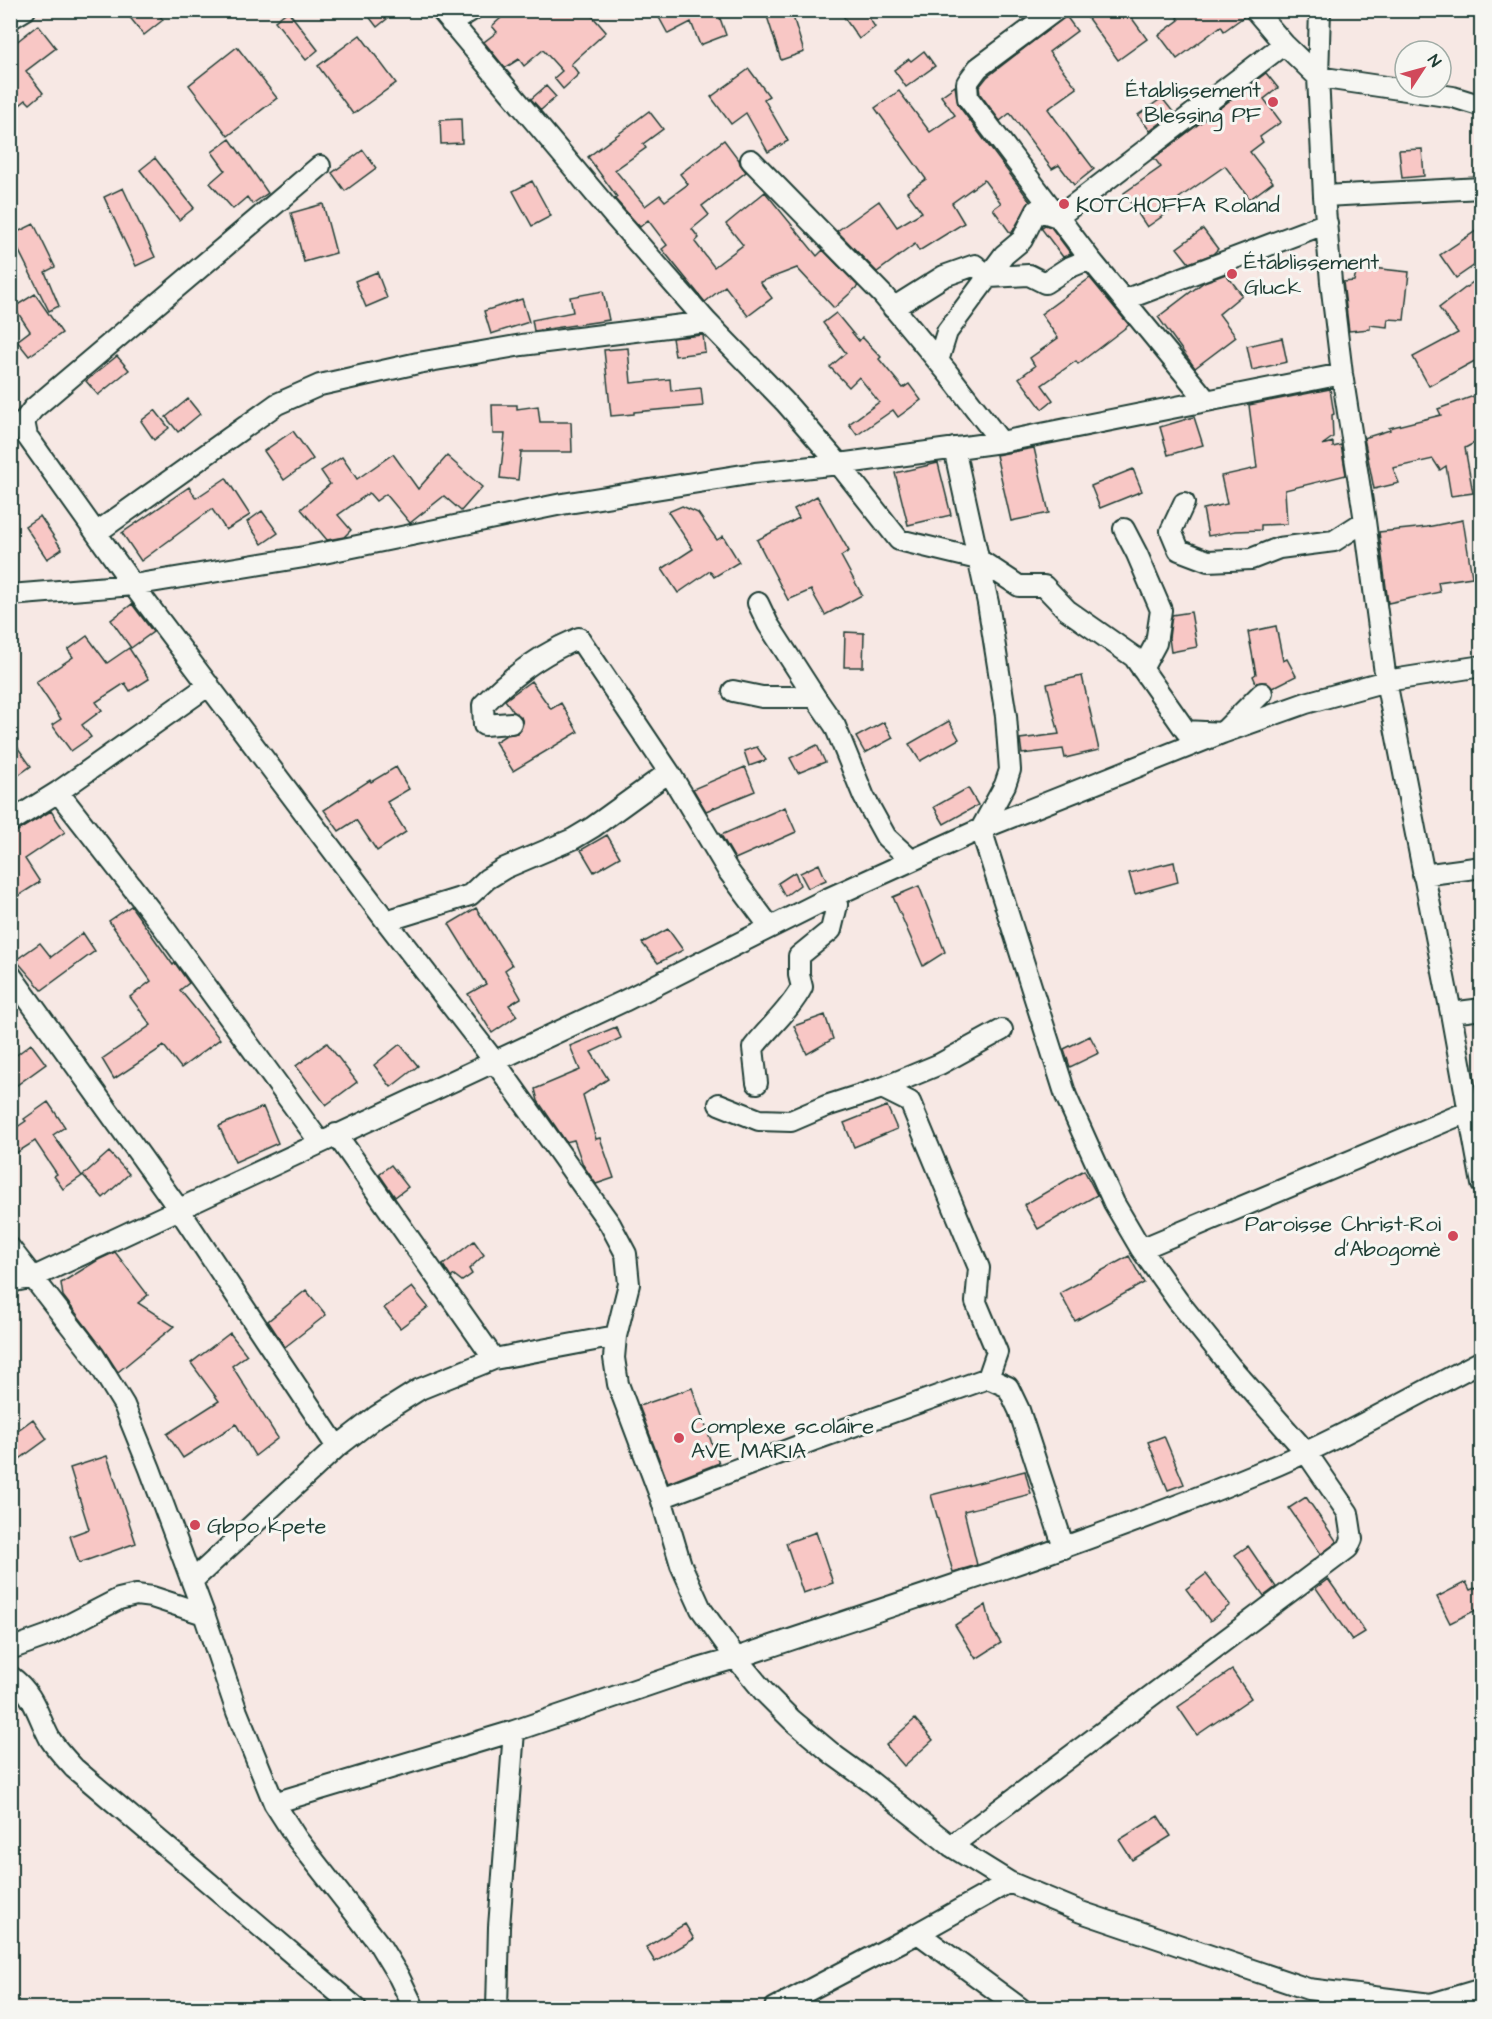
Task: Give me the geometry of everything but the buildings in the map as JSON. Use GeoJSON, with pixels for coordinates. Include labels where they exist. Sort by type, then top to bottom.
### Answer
{"type":"FeatureCollection","features":[{"type":"Feature","properties":{"kind":"street"},"geometry":{"type":"LineString","coordinates":[[10,19],[25,10]]}},
{"type":"Feature","properties":{"kind":"street"},"geometry":{"type":"LineString","coordinates":[[472,10],[446,17],[585,183],[707,322],[785,402],[839,464],[899,540],[978,560],[1019,586],[1044,586],[1067,610],[1134,657],[1186,731],[1222,733],[1262,693]]}},
{"type":"Feature","properties":{"kind":"street"},"geometry":{"type":"LineString","coordinates":[[1056,10],[978,68],[967,82],[968,99],[1090,259],[1207,401]]}},
{"type":"Feature","properties":{"kind":"street"},"geometry":{"type":"LineString","coordinates":[[1255,10],[1284,44],[1318,77],[1453,97],[1482,106]]}},
{"type":"Feature","properties":{"kind":"street"},"geometry":{"type":"LineString","coordinates":[[1320,10],[1318,77],[1324,196],[1342,374],[1365,521],[1386,681],[1481,1177]]}},
{"type":"Feature","properties":{"kind":"street"},"geometry":{"type":"LineString","coordinates":[[1058,217],[1284,44]]}},
{"type":"Feature","properties":{"kind":"street"},"geometry":{"type":"LineString","coordinates":[[751,160],[893,308],[1001,442]]}},
{"type":"Feature","properties":{"kind":"street"},"geometry":{"type":"LineString","coordinates":[[320,166],[33,409],[24,421],[27,436],[133,585],[495,1062],[610,1224],[626,1254],[629,1284],[616,1336],[614,1358],[618,1384],[661,1498],[681,1564],[701,1609],[736,1658],[765,1693],[792,1720],[951,1846],[1009,1882],[1081,1912],[1308,1989],[1431,2004],[1482,1989]]}},
{"type":"Feature","properties":{"kind":"street"},"geometry":{"type":"LineString","coordinates":[[1324,196],[1482,188]]}},
{"type":"Feature","properties":{"kind":"street"},"geometry":{"type":"LineString","coordinates":[[938,361],[947,332],[1004,255],[1022,240],[1037,210],[1058,217]]}},
{"type":"Feature","properties":{"kind":"street"},"geometry":{"type":"LineString","coordinates":[[1124,300],[1327,223]]}},
{"type":"Feature","properties":{"kind":"street"},"geometry":{"type":"LineString","coordinates":[[893,308],[944,276],[975,265],[988,277],[1029,276],[1045,284],[1068,268],[1090,259]]}},
{"type":"Feature","properties":{"kind":"street"},"geometry":{"type":"LineString","coordinates":[[96,533],[277,404],[320,385],[418,363],[522,345],[707,322]]}},
{"type":"Feature","properties":{"kind":"street"},"geometry":{"type":"LineString","coordinates":[[10,595],[133,585],[304,557],[574,502],[754,473],[1001,442],[1342,374]]}},
{"type":"Feature","properties":{"kind":"street"},"geometry":{"type":"LineString","coordinates":[[951,1846],[1348,1548],[1352,1539],[1348,1513],[1306,1452],[1230,1366],[1141,1250],[1114,1203],[1066,1096],[981,829],[1005,785],[1010,770],[1003,683],[954,448]]}},
{"type":"Feature","properties":{"kind":"street"},"geometry":{"type":"LineString","coordinates":[[1184,503],[1171,531],[1179,550],[1208,561],[1251,559],[1279,548],[1334,541],[1365,521]]}},
{"type":"Feature","properties":{"kind":"street"},"geometry":{"type":"LineString","coordinates":[[1124,529],[1161,610],[1156,643],[1142,669]]}},
{"type":"Feature","properties":{"kind":"street"},"geometry":{"type":"LineString","coordinates":[[758,603],[768,624],[835,726],[864,797],[886,837],[911,860]]}},
{"type":"Feature","properties":{"kind":"street"},"geometry":{"type":"LineString","coordinates":[[511,723],[484,725],[483,705],[499,688],[555,648],[579,638],[669,772],[729,872],[770,927]]}},
{"type":"Feature","properties":{"kind":"street"},"geometry":{"type":"LineString","coordinates":[[10,1282],[34,1276],[495,1062],[827,899],[981,829],[1222,733],[1306,703],[1386,681],[1482,666]]}},
{"type":"Feature","properties":{"kind":"street"},"geometry":{"type":"LineString","coordinates":[[10,822],[58,792],[209,685]]}},
{"type":"Feature","properties":{"kind":"street"},"geometry":{"type":"LineString","coordinates":[[732,691],[762,697],[815,697]]}},
{"type":"Feature","properties":{"kind":"street"},"geometry":{"type":"LineString","coordinates":[[386,921],[470,895],[487,879],[505,868],[573,839],[593,827],[669,772]]}},
{"type":"Feature","properties":{"kind":"street"},"geometry":{"type":"LineString","coordinates":[[58,792],[328,1138],[494,1359]]}},
{"type":"Feature","properties":{"kind":"street"},"geometry":{"type":"LineString","coordinates":[[1423,875],[1482,867]]}},
{"type":"Feature","properties":{"kind":"street"},"geometry":{"type":"LineString","coordinates":[[757,1083],[753,1048],[769,1027],[794,1003],[802,987],[799,975],[799,956],[831,930],[837,905],[827,899]]}},
{"type":"Feature","properties":{"kind":"street"},"geometry":{"type":"LineString","coordinates":[[10,974],[178,1208],[337,1447]]}},
{"type":"Feature","properties":{"kind":"street"},"geometry":{"type":"LineString","coordinates":[[1451,1013],[1482,1009]]}},
{"type":"Feature","properties":{"kind":"street"},"geometry":{"type":"LineString","coordinates":[[719,1104],[759,1120],[791,1121],[940,1064],[1002,1030]]}},
{"type":"Feature","properties":{"kind":"street"},"geometry":{"type":"LineString","coordinates":[[882,1088],[910,1102],[979,1268],[976,1302],[997,1352],[988,1378]]}},
{"type":"Feature","properties":{"kind":"street"},"geometry":{"type":"LineString","coordinates":[[1141,1250],[1467,1112]]}},
{"type":"Feature","properties":{"kind":"street"},"geometry":{"type":"LineString","coordinates":[[10,1248],[94,1356],[124,1405],[192,1581],[237,1712],[274,1803],[297,1839],[379,1944],[414,2008]]}},
{"type":"Feature","properties":{"kind":"street"},"geometry":{"type":"LineString","coordinates":[[192,1581],[337,1447],[377,1416],[420,1389],[494,1359],[616,1336]]}},
{"type":"Feature","properties":{"kind":"street"},"geometry":{"type":"LineString","coordinates":[[274,1803],[514,1731],[1064,1548],[1259,1473],[1306,1452],[1482,1361]]}},
{"type":"Feature","properties":{"kind":"street"},"geometry":{"type":"LineString","coordinates":[[661,1498],[988,1378],[1008,1387],[1019,1410],[1064,1548]]}},
{"type":"Feature","properties":{"kind":"street"},"geometry":{"type":"LineString","coordinates":[[10,1649],[49,1635],[119,1599],[136,1595],[152,1597],[204,1614]]}},
{"type":"Feature","properties":{"kind":"street"},"geometry":{"type":"LineString","coordinates":[[10,1676],[18,1681],[34,1701],[50,1738],[74,1768],[356,2008]]}},
{"type":"Feature","properties":{"kind":"street"},"geometry":{"type":"LineString","coordinates":[[497,2008],[499,1927],[514,1731]]}},
{"type":"Feature","properties":{"kind":"street"},"geometry":{"type":"LineString","coordinates":[[775,2008],[1009,1882]]}},
{"type":"Feature","properties":{"kind":"street"},"geometry":{"type":"LineString","coordinates":[[918,1933],[1020,2008]]}},
{"type":"Feature","properties":{"kind":"place","name":"Établissement Blessing PF"},"geometry":{"type":"Point","coordinates":[1273,102]}},
{"type":"Feature","properties":{"kind":"place","name":"KOTCHOFFA Roland"},"geometry":{"type":"Point","coordinates":[1064,204]}},
{"type":"Feature","properties":{"kind":"place","name":"Établissement Gluck"},"geometry":{"type":"Point","coordinates":[1232,274]}},
{"type":"Feature","properties":{"kind":"place","name":"Paroisse Christ-Roi d'Abogomè"},"geometry":{"type":"Point","coordinates":[1453,1236]}},
{"type":"Feature","properties":{"kind":"place","name":"Complexe scolaire AVE MARIA"},"geometry":{"type":"Point","coordinates":[679,1438]}},
{"type":"Feature","properties":{"kind":"place","name":"Gbpo kpete"},"geometry":{"type":"Point","coordinates":[195,1525]}}]}
